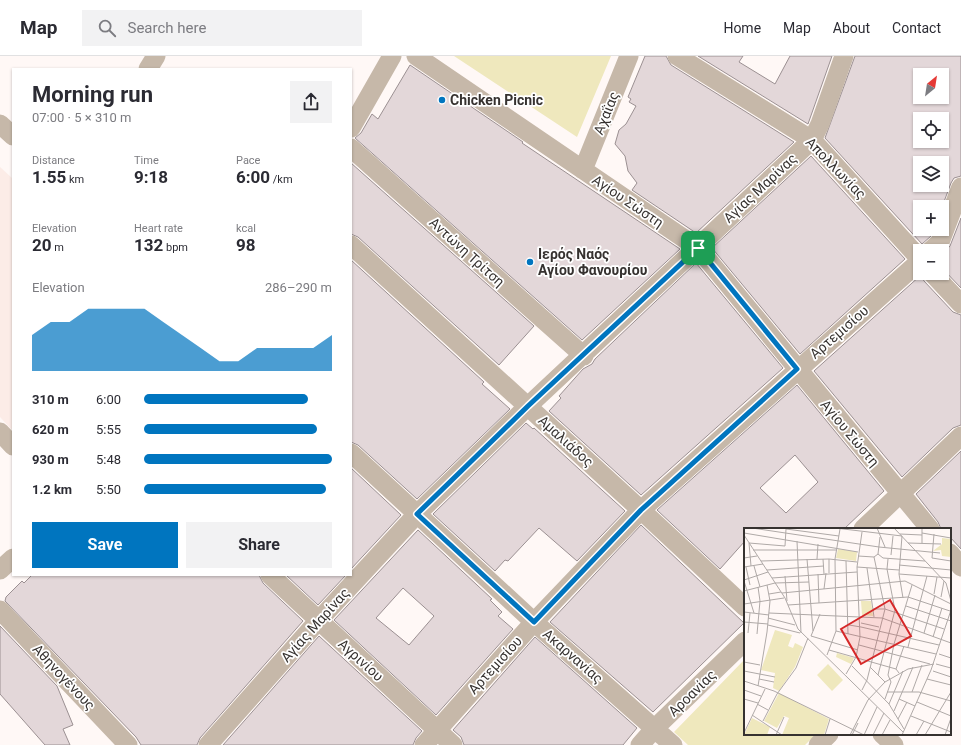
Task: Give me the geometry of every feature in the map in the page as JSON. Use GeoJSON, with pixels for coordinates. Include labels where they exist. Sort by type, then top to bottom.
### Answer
{"type":"FeatureCollection","features":[{"type":"Feature","properties":{"kind":"street"},"geometry":{"type":"LineString","coordinates":[[352,126],[392,56]]}},
{"type":"Feature","properties":{"kind":"street","name":"Αγίου Σώστη"},"geometry":{"type":"LineString","coordinates":[[416,56],[698,248],[929,528]]}},
{"type":"Feature","properties":{"kind":"street","name":"Αχαΐας"},"geometry":{"type":"LineString","coordinates":[[583,170],[629,56]]}},
{"type":"Feature","properties":{"kind":"street","name":"Απολλωνίας"},"geometry":{"type":"LineString","coordinates":[[677,56],[812,140],[913,252]]}},
{"type":"Feature","properties":{"kind":"street","name":"Αγίας Μαρίνας"},"geometry":{"type":"LineString","coordinates":[[208,745],[318,621],[417,514],[528,406],[584,356],[812,140],[820,124],[844,56]]}},
{"type":"Feature","properties":{"kind":"street"},"geometry":{"type":"LineString","coordinates":[[0,124],[12,135]]}},
{"type":"Feature","properties":{"kind":"street","name":"Αντώνη Τρίτση"},"geometry":{"type":"LineString","coordinates":[[352,149],[584,356]]}},
{"type":"Feature","properties":{"kind":"street"},"geometry":{"type":"LineString","coordinates":[[938,244],[940,242],[961,187]]}},
{"type":"Feature","properties":{"kind":"street","name":"Αμαλιάδος"},"geometry":{"type":"LineString","coordinates":[[352,246],[744,606]]}},
{"type":"Feature","properties":{"kind":"street","name":"Αρτεμισίου"},"geometry":{"type":"LineString","coordinates":[[424,745],[534,622],[641,510],[913,266]]}},
{"type":"Feature","properties":{"kind":"street"},"geometry":{"type":"LineString","coordinates":[[939,280],[961,304]]}},
{"type":"Feature","properties":{"kind":"street"},"geometry":{"type":"LineString","coordinates":[[0,432],[12,445]]}},
{"type":"Feature","properties":{"kind":"street"},"geometry":{"type":"LineString","coordinates":[[864,528],[961,436]]}},
{"type":"Feature","properties":{"kind":"street","name":"Ακαρνανίας"},"geometry":{"type":"LineString","coordinates":[[352,454],[534,622],[673,745]]}},
{"type":"Feature","properties":{"kind":"street"},"geometry":{"type":"LineString","coordinates":[[951,554],[961,567]]}},
{"type":"Feature","properties":{"kind":"street"},"geometry":{"type":"LineString","coordinates":[[0,570],[12,559]]}},
{"type":"Feature","properties":{"kind":"street","name":"Αγρινίου"},"geometry":{"type":"LineString","coordinates":[[271,576],[453,745]]}},
{"type":"Feature","properties":{"kind":"street","name":"Αθηνογένους"},"geometry":{"type":"LineString","coordinates":[[0,610],[128,745]]}},
{"type":"Feature","properties":{"kind":"street","name":"Αροανίας"},"geometry":{"type":"LineString","coordinates":[[640,745],[655,728],[744,643]]}},
{"type":"Feature","properties":{"kind":"street"},"geometry":{"type":"LineString","coordinates":[[818,745],[828,735]]}},
{"type":"Feature","properties":{"kind":"street"},"geometry":{"type":"LineString","coordinates":[[883,735],[894,745]]}},
{"type":"Feature","properties":{"kind":"shaded area"},"geometry":{"type":"Polygon","coordinates":[[[454,56],[611,56],[577,137],[454,56]]]}},
{"type":"Feature","properties":{"kind":"shaded area"},"geometry":{"type":"Polygon","coordinates":[[[0,167],[12,178],[12,430],[0,417],[0,167]]]}},
{"type":"Feature","properties":{"kind":"shaded area"},"geometry":{"type":"Polygon","coordinates":[[[744,660],[744,735],[815,735],[805,745],[688,745],[674,732],[744,660]]]}},
{"type":"Feature","properties":{"kind":"building"},"geometry":{"type":"Polygon","coordinates":[[[645,56],[666,56],[671,65],[794,142],[696,233],[632,190],[637,183],[628,171],[625,156],[615,144],[619,130],[626,124],[636,106],[629,102],[631,99],[628,97],[645,56]]]}},
{"type":"Feature","properties":{"kind":"building"},"geometry":{"type":"Polygon","coordinates":[[[698,56],[743,56],[739,62],[775,84],[790,56],[832,56],[808,124],[698,56]]]}},
{"type":"Feature","properties":{"kind":"building"},"geometry":{"type":"Polygon","coordinates":[[[855,56],[961,56],[961,176],[954,178],[949,188],[949,156],[913,156],[913,192],[948,192],[945,200],[913,200],[913,234],[825,138],[855,56]]]}},
{"type":"Feature","properties":{"kind":"building"},"geometry":{"type":"Polygon","coordinates":[[[410,65],[523,142],[522,143],[680,249],[582,340],[355,138],[361,133],[372,114],[378,119],[410,65]]]}},
{"type":"Feature","properties":{"kind":"building"},"geometry":{"type":"Polygon","coordinates":[[[811,156],[905,259],[800,354],[712,248],[811,156]]]}},
{"type":"Feature","properties":{"kind":"building"},"geometry":{"type":"Polygon","coordinates":[[[352,164],[534,326],[499,365],[358,237],[352,234],[352,164]]]}},
{"type":"Feature","properties":{"kind":"building"},"geometry":{"type":"Polygon","coordinates":[[[961,218],[961,288],[949,275],[950,246],[961,218]]]}},
{"type":"Feature","properties":{"kind":"building"},"geometry":{"type":"Polygon","coordinates":[[[915,236],[931,236],[922,244],[915,236]]]}},
{"type":"Feature","properties":{"kind":"building"},"geometry":{"type":"Polygon","coordinates":[[[352,261],[484,382],[482,384],[510,409],[417,499],[358,445],[352,442],[352,261]]]}},
{"type":"Feature","properties":{"kind":"building"},"geometry":{"type":"Polygon","coordinates":[[[696,263],[783,368],[641,495],[549,411],[561,398],[559,396],[583,369],[592,364],[595,359],[696,263]]]}},
{"type":"Feature","properties":{"kind":"building"},"geometry":{"type":"Polygon","coordinates":[[[915,280],[924,280],[953,312],[961,315],[961,425],[953,428],[902,477],[814,371],[915,280]]]}},
{"type":"Feature","properties":{"kind":"building"},"geometry":{"type":"Polygon","coordinates":[[[797,385],[884,491],[845,528],[744,528],[744,542],[720,569],[657,510],[797,385]],[[795,455],[760,488],[786,513],[818,482],[795,455]]]}},
{"type":"Feature","properties":{"kind":"building"},"geometry":{"type":"Polygon","coordinates":[[[526,423],[533,429],[534,428],[625,511],[577,561],[539,528],[508,561],[505,560],[495,571],[433,514],[526,423]]]}},
{"type":"Feature","properties":{"kind":"building"},"geometry":{"type":"Polygon","coordinates":[[[961,451],[961,549],[951,538],[951,528],[941,528],[938,522],[916,494],[961,451]]]}},
{"type":"Feature","properties":{"kind":"building"},"geometry":{"type":"Polygon","coordinates":[[[352,469],[401,515],[352,568],[352,469]]]}},
{"type":"Feature","properties":{"kind":"building"},"geometry":{"type":"Polygon","coordinates":[[[641,525],[744,623],[653,712],[550,622],[641,525]]]}},
{"type":"Feature","properties":{"kind":"building"},"geometry":{"type":"Polygon","coordinates":[[[418,530],[492,599],[490,600],[502,612],[498,616],[513,629],[436,715],[334,620],[418,530]],[[403,588],[376,618],[409,645],[434,616],[403,588]]]}},
{"type":"Feature","properties":{"kind":"building"},"geometry":{"type":"Polygon","coordinates":[[[31,576],[260,576],[263,583],[303,621],[200,738],[197,745],[141,745],[136,737],[5,601],[6,597],[22,581],[24,583],[31,576]]]}},
{"type":"Feature","properties":{"kind":"building"},"geometry":{"type":"Polygon","coordinates":[[[287,576],[345,576],[318,605],[287,576]]]}},
{"type":"Feature","properties":{"kind":"building"},"geometry":{"type":"Polygon","coordinates":[[[0,626],[57,686],[73,725],[63,729],[70,745],[45,745],[0,694],[0,626]]]}},
{"type":"Feature","properties":{"kind":"building"},"geometry":{"type":"Polygon","coordinates":[[[319,636],[422,731],[416,738],[413,745],[223,745],[319,636]]]}},
{"type":"Feature","properties":{"kind":"building"},"geometry":{"type":"Polygon","coordinates":[[[535,637],[637,728],[623,745],[464,745],[461,737],[453,730],[535,637]]]}},
{"type":"Feature","properties":{"kind":"place","name":"Chicken Picnic"},"geometry":{"type":"Point","coordinates":[442,100]}},
{"type":"Feature","properties":{"kind":"place","name":"Ιερός Ναός Αγίου Φανουρίου"},"geometry":{"type":"Point","coordinates":[530,262]}},
{"type":"Feature","properties":{"kind":"route"},"geometry":{"type":"LineString","coordinates":[[698,248],[797,369],[641,510],[534,622],[417,514],[528,406],[584,356],[698,248]]}}]}
